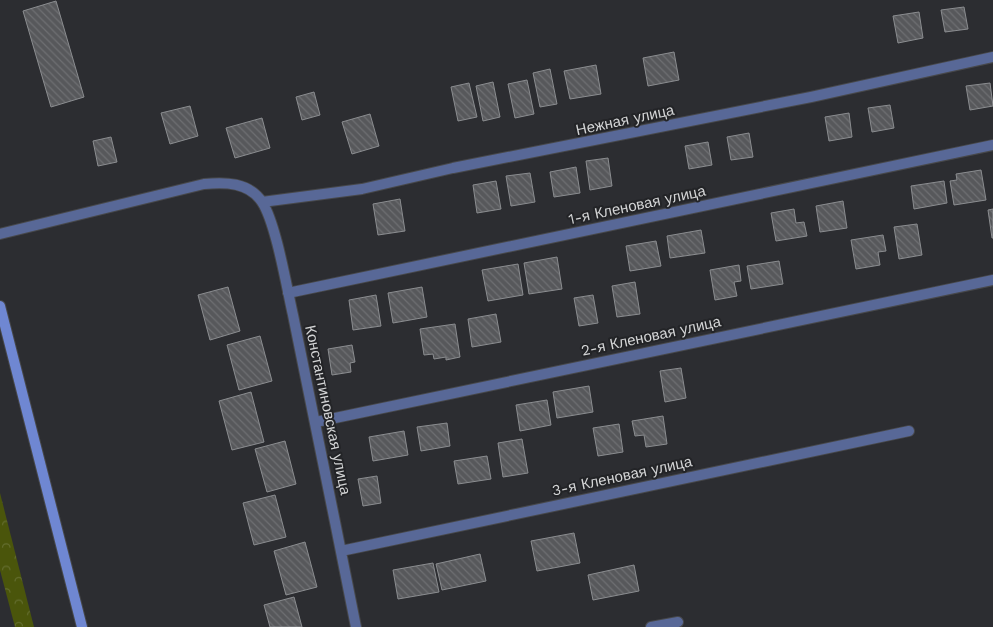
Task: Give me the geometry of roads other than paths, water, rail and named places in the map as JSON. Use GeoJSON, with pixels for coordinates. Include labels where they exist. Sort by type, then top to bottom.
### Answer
{"type":"FeatureCollection","features":[{"type":"Feature","properties":{"kind":"main road"},"geometry":{"type":"LineString","coordinates":[[0,306],[82,627]]}},
{"type":"Feature","properties":{"kind":"street","name":"Нежная улица"},"geometry":{"type":"LineString","coordinates":[[262,202],[362,189],[453,168],[810,97],[993,57]]}},
{"type":"Feature","properties":{"kind":"street","name":"1-я Кленовая улица"},"geometry":{"type":"LineString","coordinates":[[288,293],[993,145]]}},
{"type":"Feature","properties":{"kind":"street"},"geometry":{"type":"LineString","coordinates":[[0,234],[204,184],[235,183],[248,189],[262,202]]}},
{"type":"Feature","properties":{"kind":"street","name":"Константиновская улица"},"geometry":{"type":"LineString","coordinates":[[262,202],[273,230],[288,293],[316,422],[356,627]]}},
{"type":"Feature","properties":{"kind":"street","name":"2-я Кленовая улица"},"geometry":{"type":"LineString","coordinates":[[316,422],[993,280]]}},
{"type":"Feature","properties":{"kind":"street","name":"3-я Кленовая улица"},"geometry":{"type":"LineString","coordinates":[[341,551],[909,431]]}},
{"type":"Feature","properties":{"kind":"street"},"geometry":{"type":"LineString","coordinates":[[651,627],[678,622]]}}]}
